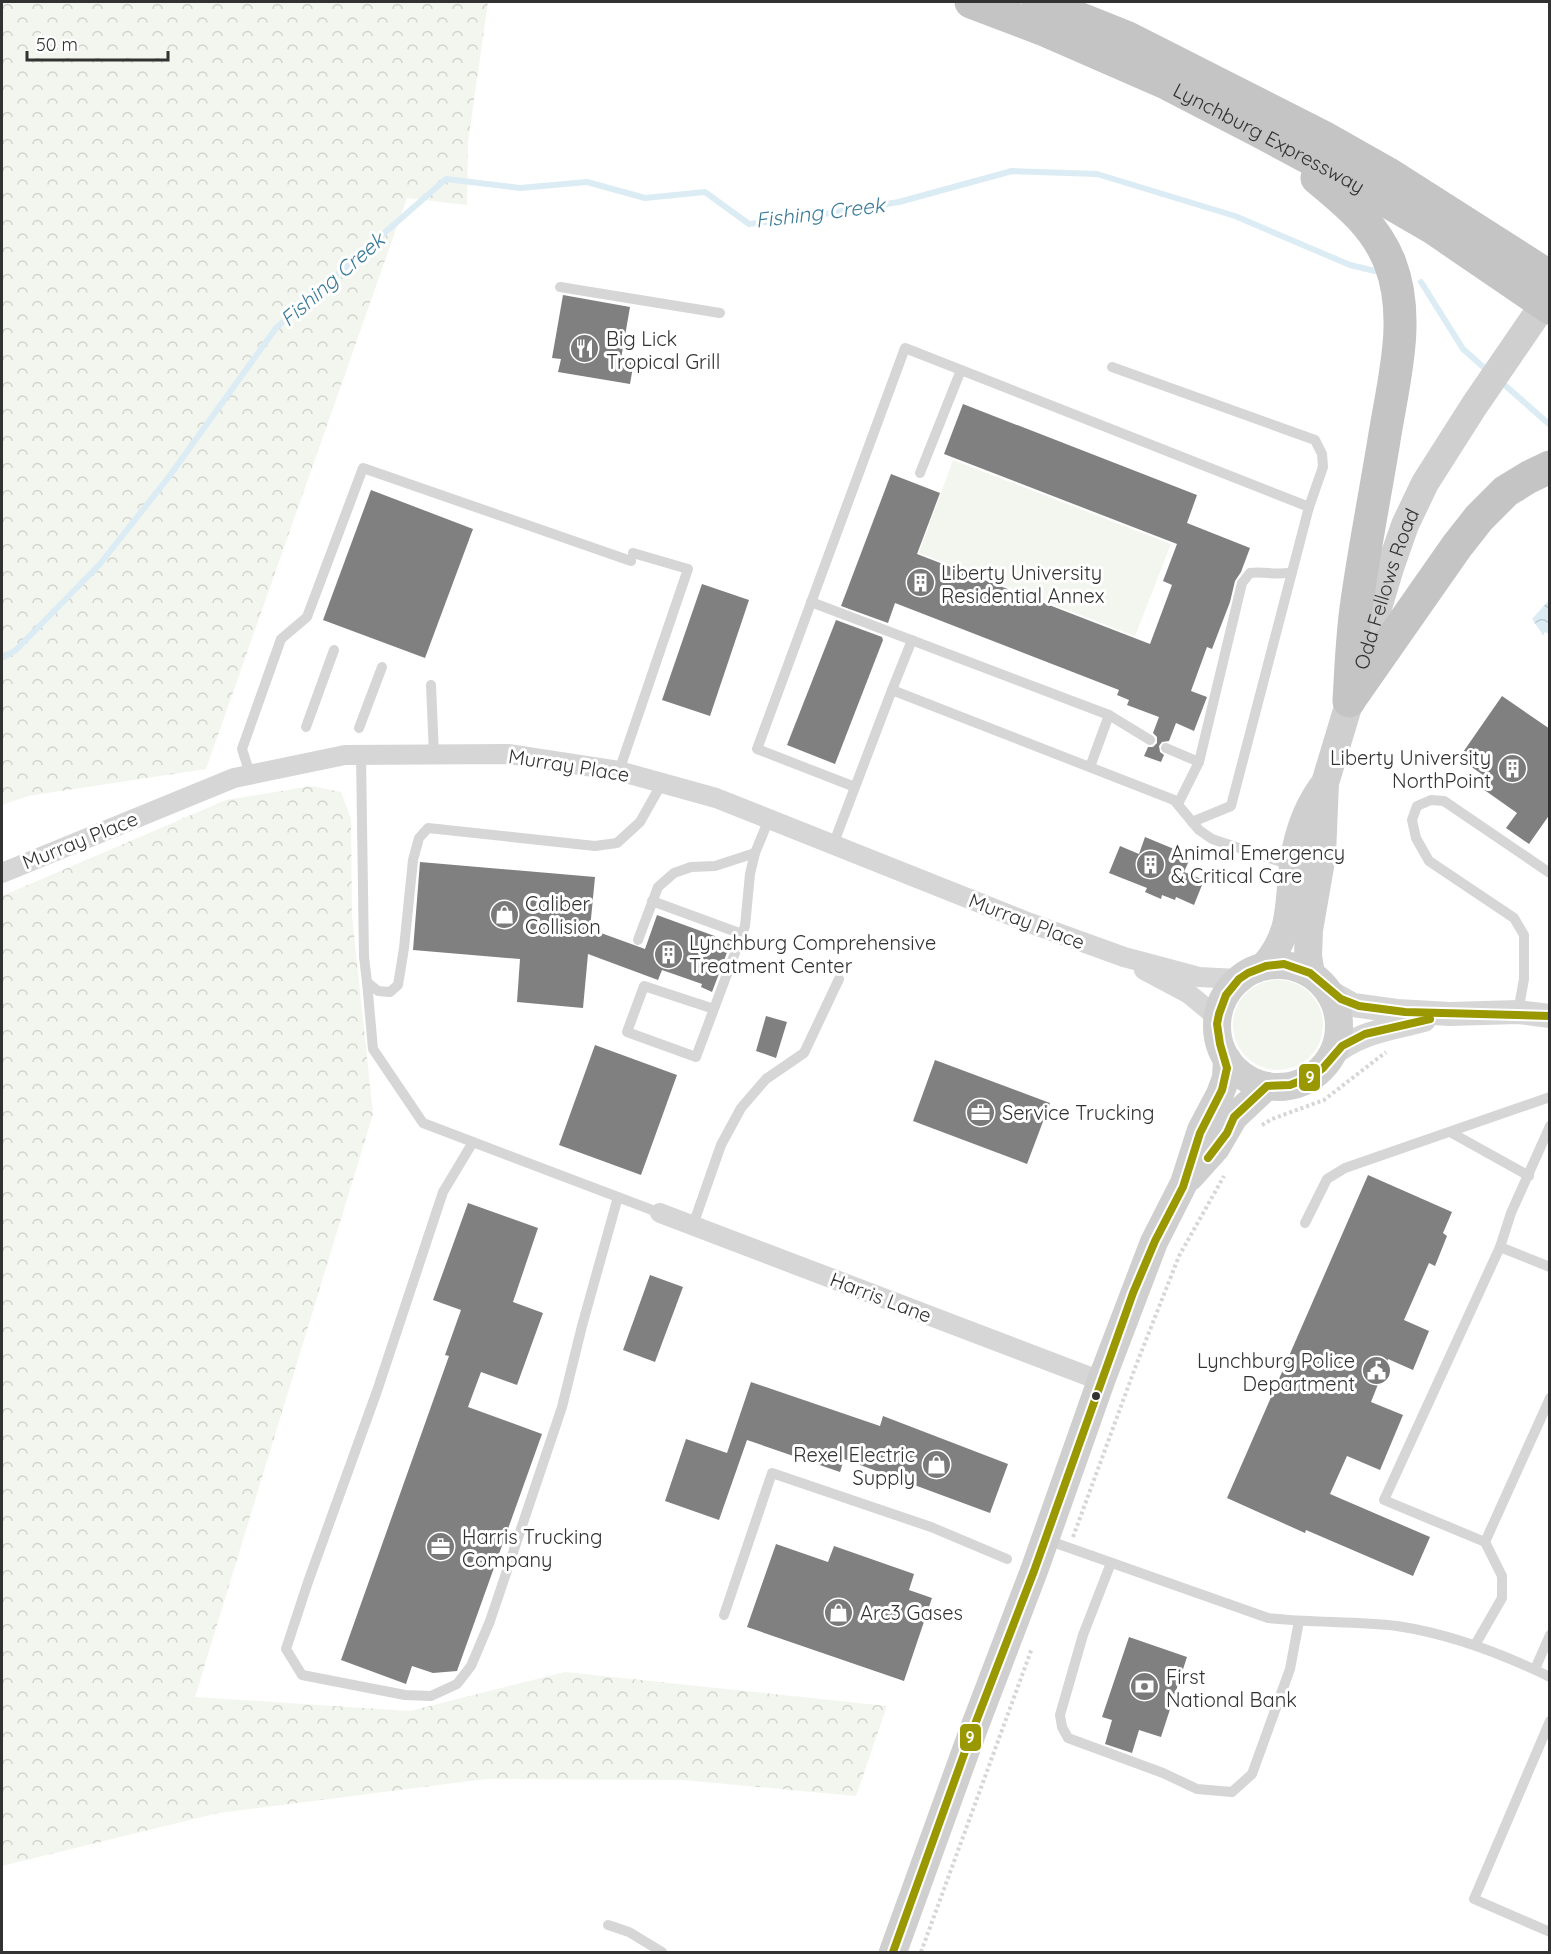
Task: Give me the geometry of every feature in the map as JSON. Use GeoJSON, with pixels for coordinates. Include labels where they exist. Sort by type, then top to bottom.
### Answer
{"type":"FeatureCollection","features":[{"type":"Feature","properties":{"kind":"highway","name":"Lynchburg Expressway"},"geometry":{"type":"LineString","coordinates":[[971,2],[1042,29],[1168,84],[1259,131],[1433,228],[1550,308]]}},
{"type":"Feature","properties":{"kind":"highway","name":"Lynchburg Expressway"},"geometry":{"type":"LineString","coordinates":[[1038,2],[1126,37],[1327,139],[1387,173],[1550,277]]}},
{"type":"Feature","properties":{"kind":"highway"},"geometry":{"type":"LineString","coordinates":[[1259,131],[1344,200],[1364,220],[1379,241],[1390,263],[1397,287],[1400,318],[1397,365],[1356,602],[1349,701]]}},
{"type":"Feature","properties":{"kind":"highway"},"geometry":{"type":"LineString","coordinates":[[1349,701],[1479,518],[1506,491],[1550,467]]}},
{"type":"Feature","properties":{"kind":"main road","name":"Odd Fellows Road"},"geometry":{"type":"LineString","coordinates":[[1321,983],[1308,956],[1309,930],[1322,855],[1325,783],[1405,525],[1425,483],[1474,406],[1550,295]]}},
{"type":"Feature","properties":{"kind":"main road","name":"Odd Fellows Road"},"geometry":{"type":"LineString","coordinates":[[1264,966],[1276,952],[1288,925],[1293,866],[1302,825],[1311,803],[1325,783]]}},
{"type":"Feature","properties":{"kind":"main road"},"geometry":{"type":"LineString","coordinates":[[908,1950],[987,1731],[1044,1539],[1101,1381],[1154,1242],[1184,1183],[1201,1130],[1226,1078],[1227,1059],[1220,1040],[1218,1018],[1224,997],[1238,979],[1250,971],[1279,964],[1294,966],[1321,983],[1336,1006],[1339,1020],[1336,1045],[1324,1066],[1304,1081],[1292,1085],[1267,1086],[1245,1077],[1227,1059]]}},
{"type":"Feature","properties":{"kind":"main road"},"geometry":{"type":"LineString","coordinates":[[1184,1183],[1216,1148],[1234,1117],[1267,1086]]}},
{"type":"Feature","properties":{"kind":"street","name":"Murray Place"},"geometry":{"type":"LineString","coordinates":[[2,873],[234,778],[250,774],[345,755],[508,754],[619,771],[716,798],[1030,923],[1124,957],[1199,976],[1238,979]]}},
{"type":"Feature","properties":{"kind":"street","name":"Murray Place"},"geometry":{"type":"LineString","coordinates":[[1124,957],[1189,994],[1218,1018]]}},
{"type":"Feature","properties":{"kind":"street"},"geometry":{"type":"LineString","coordinates":[[1321,983],[1353,1005],[1397,1011],[1450,1014],[1518,1012],[1550,1016]]}},
{"type":"Feature","properties":{"kind":"street"},"geometry":{"type":"LineString","coordinates":[[1331,1056],[1344,1045],[1374,1032],[1450,1014]]}},
{"type":"Feature","properties":{"kind":"street","name":"Harris Lane"},"geometry":{"type":"LineString","coordinates":[[660,1213],[1101,1381]]}},
{"type":"Feature","properties":{"kind":"lane"},"geometry":{"type":"LineString","coordinates":[[560,287],[720,313]]}},
{"type":"Feature","properties":{"kind":"lane"},"geometry":{"type":"LineString","coordinates":[[855,787],[757,749],[905,348],[1309,507]]}},
{"type":"Feature","properties":{"kind":"lane"},"geometry":{"type":"LineString","coordinates":[[1112,367],[1315,440],[1322,454],[1323,467],[1309,507],[1231,806],[1192,822]]}},
{"type":"Feature","properties":{"kind":"lane"},"geometry":{"type":"LineString","coordinates":[[920,473],[961,370]]}},
{"type":"Feature","properties":{"kind":"lane"},"geometry":{"type":"LineString","coordinates":[[250,774],[242,749],[281,639],[307,617],[363,468],[632,557],[688,569],[619,771]]}},
{"type":"Feature","properties":{"kind":"lane"},"geometry":{"type":"LineString","coordinates":[[1178,804],[1199,762],[1242,583],[1250,573],[1260,571],[1279,575],[1292,572]]}},
{"type":"Feature","properties":{"kind":"lane"},"geometry":{"type":"LineString","coordinates":[[811,602],[1109,715],[1150,740]]}},
{"type":"Feature","properties":{"kind":"lane"},"geometry":{"type":"LineString","coordinates":[[833,845],[912,640]]}},
{"type":"Feature","properties":{"kind":"lane"},"geometry":{"type":"LineString","coordinates":[[306,727],[334,650]]}},
{"type":"Feature","properties":{"kind":"lane"},"geometry":{"type":"LineString","coordinates":[[359,728],[382,667]]}},
{"type":"Feature","properties":{"kind":"lane"},"geometry":{"type":"LineString","coordinates":[[431,686],[434,754]]}},
{"type":"Feature","properties":{"kind":"lane"},"geometry":{"type":"LineString","coordinates":[[891,690],[1174,800],[1199,830],[1212,839],[1293,866]]}},
{"type":"Feature","properties":{"kind":"lane"},"geometry":{"type":"LineString","coordinates":[[1090,767],[1109,715]]}},
{"type":"Feature","properties":{"kind":"lane"},"geometry":{"type":"LineString","coordinates":[[1166,748],[1199,762]]}},
{"type":"Feature","properties":{"kind":"lane"},"geometry":{"type":"LineString","coordinates":[[361,755],[363,957],[373,1050],[423,1123],[660,1213]]}},
{"type":"Feature","properties":{"kind":"lane"},"geometry":{"type":"LineString","coordinates":[[367,982],[378,991],[390,992],[398,985],[405,948],[413,860],[419,838],[428,828],[595,846],[618,843],[640,822],[662,783]]}},
{"type":"Feature","properties":{"kind":"lane"},"geometry":{"type":"LineString","coordinates":[[1518,1012],[1524,979],[1524,935],[1514,918],[1429,861],[1416,838],[1412,820],[1417,806],[1431,800],[1444,801],[1550,873]]}},
{"type":"Feature","properties":{"kind":"lane"},"geometry":{"type":"LineString","coordinates":[[714,1009],[644,986],[627,1032],[696,1057],[714,1009],[745,926],[750,874],[755,853],[769,819]]}},
{"type":"Feature","properties":{"kind":"lane"},"geometry":{"type":"LineString","coordinates":[[638,940],[658,887],[674,873],[691,867],[715,866],[755,853]]}},
{"type":"Feature","properties":{"kind":"lane"},"geometry":{"type":"LineString","coordinates":[[652,901],[742,934]]}},
{"type":"Feature","properties":{"kind":"lane"},"geometry":{"type":"LineString","coordinates":[[693,1225],[721,1145],[741,1108],[766,1079],[804,1053],[839,980]]}},
{"type":"Feature","properties":{"kind":"lane"},"geometry":{"type":"LineString","coordinates":[[1305,1223],[1327,1179],[1346,1168],[1550,1098]]}},
{"type":"Feature","properties":{"kind":"lane"},"geometry":{"type":"LineString","coordinates":[[1475,1645],[1502,1598],[1502,1576],[1485,1542],[1384,1500],[1500,1247],[1511,1213],[1550,1126]]}},
{"type":"Feature","properties":{"kind":"lane"},"geometry":{"type":"LineString","coordinates":[[1450,1132],[1529,1176]]}},
{"type":"Feature","properties":{"kind":"lane"},"geometry":{"type":"LineString","coordinates":[[473,1142],[442,1192],[377,1391],[286,1649],[302,1675],[405,1695],[431,1696],[458,1684],[471,1666],[490,1621],[562,1407],[618,1197]]}},
{"type":"Feature","properties":{"kind":"lane"},"geometry":{"type":"LineString","coordinates":[[1500,1247],[1550,1267]]}},
{"type":"Feature","properties":{"kind":"lane"},"geometry":{"type":"LineString","coordinates":[[1485,1542],[1550,1398]]}},
{"type":"Feature","properties":{"kind":"lane"},"geometry":{"type":"LineString","coordinates":[[723,1615],[772,1473],[931,1527],[1007,1559]]}},
{"type":"Feature","properties":{"kind":"lane"},"geometry":{"type":"LineString","coordinates":[[1044,1539],[1268,1618],[1396,1626],[1466,1641],[1550,1677]]}},
{"type":"Feature","properties":{"kind":"lane"},"geometry":{"type":"LineString","coordinates":[[1111,1563],[1083,1635],[1060,1715],[1062,1727],[1068,1738],[1163,1773],[1197,1789],[1232,1792],[1252,1774],[1290,1669],[1299,1621]]}},
{"type":"Feature","properties":{"kind":"lane"},"geometry":{"type":"LineString","coordinates":[[1535,1669],[1550,1635]]}},
{"type":"Feature","properties":{"kind":"lane"},"geometry":{"type":"LineString","coordinates":[[1550,1721],[1474,1899],[1550,1932]]}},
{"type":"Feature","properties":{"kind":"lane"},"geometry":{"type":"LineString","coordinates":[[608,1925],[629,1932],[662,1953]]}},
{"type":"Feature","properties":{"kind":"path"},"geometry":{"type":"LineString","coordinates":[[1253,1131],[1272,1119],[1324,1100],[1394,1048]]}},
{"type":"Feature","properties":{"kind":"path"},"geometry":{"type":"LineString","coordinates":[[1078,1524],[1175,1265],[1226,1172]]}},
{"type":"Feature","properties":{"kind":"path"},"geometry":{"type":"LineString","coordinates":[[908,1950],[987,1731]]}},
{"type":"Feature","properties":{"kind":"green space"},"geometry":{"type":"Polygon","coordinates":[[[2,2],[488,2],[468,142],[467,205],[407,198],[206,769],[28,796],[2,805],[2,2]]]}},
{"type":"Feature","properties":{"kind":"green space"},"geometry":{"type":"Polygon","coordinates":[[[953,460],[1171,544],[1135,636],[919,553],[953,460]]]}},
{"type":"Feature","properties":{"kind":"green space"},"geometry":{"type":"Polygon","coordinates":[[[312,786],[341,792],[351,819],[352,915],[373,1114],[195,1697],[410,1711],[565,1672],[887,1706],[856,1796],[683,1780],[486,1779],[218,1813],[2,1866],[2,896],[226,800],[312,786]]]}},
{"type":"Feature","properties":{"kind":"green space"},"geometry":{"type":"Polygon","coordinates":[[[1278,980],[1295,984],[1310,993],[1319,1008],[1323,1025],[1319,1042],[1310,1057],[1295,1066],[1278,1070],[1261,1066],[1246,1057],[1237,1042],[1233,1025],[1237,1008],[1246,993],[1261,984],[1278,980]]]}},
{"type":"Feature","properties":{"kind":"water"},"geometry":{"type":"Polygon","coordinates":[[[1549,600],[1549,634],[1545,632],[1543,635],[1532,619],[1549,600]]]}},
{"type":"Feature","properties":{"kind":"building","name":"Big Lick Tropical Grill"},"geometry":{"type":"Polygon","coordinates":[[[563,295],[630,307],[621,359],[634,361],[630,384],[558,372],[561,359],[552,358],[563,295]]]}},
{"type":"Feature","properties":{"kind":"building","name":"Liberty University Residential Annex"},"geometry":{"type":"Polygon","coordinates":[[[963,404],[1197,495],[1187,523],[1250,548],[1235,581],[1230,602],[1212,649],[1207,647],[1191,691],[1207,697],[1194,731],[1176,723],[1169,741],[1162,742],[1159,746],[1160,752],[1164,755],[1161,762],[1144,756],[1148,747],[1153,747],[1157,743],[1157,737],[1153,733],[1159,717],[1127,705],[1129,700],[1117,695],[1119,690],[895,603],[888,623],[841,606],[891,474],[940,493],[917,554],[1150,644],[1172,585],[1163,581],[1177,544],[944,454],[963,404]]]}},
{"type":"Feature","properties":{"kind":"building"},"geometry":{"type":"Polygon","coordinates":[[[371,490],[473,529],[425,658],[323,620],[371,490]]]}},
{"type":"Feature","properties":{"kind":"building"},"geometry":{"type":"Polygon","coordinates":[[[702,584],[749,600],[710,716],[662,700],[702,584]]]}},
{"type":"Feature","properties":{"kind":"building"},"geometry":{"type":"Polygon","coordinates":[[[836,620],[882,637],[883,640],[835,764],[787,745],[836,620]]]}},
{"type":"Feature","properties":{"kind":"building","name":"Liberty University NorthPoint"},"geometry":{"type":"Polygon","coordinates":[[[1502,696],[1550,729],[1550,814],[1529,844],[1506,828],[1517,813],[1483,789],[1490,780],[1459,758],[1502,696]]]}},
{"type":"Feature","properties":{"kind":"building","name":"Animal Emergency & Critical Care"},"geometry":{"type":"Polygon","coordinates":[[[1145,837],[1191,856],[1184,872],[1204,880],[1194,905],[1176,897],[1175,900],[1162,895],[1161,899],[1145,892],[1147,888],[1109,873],[1120,846],[1139,854],[1145,837]]]}},
{"type":"Feature","properties":{"kind":"building","name":"Caliber Collision"},"geometry":{"type":"Polygon","coordinates":[[[420,862],[595,877],[590,929],[645,949],[657,915],[731,942],[712,992],[701,987],[702,984],[662,970],[658,980],[588,954],[583,1008],[517,1002],[520,959],[413,950],[420,862]]]}},
{"type":"Feature","properties":{"kind":"building"},"geometry":{"type":"Polygon","coordinates":[[[766,1016],[787,1022],[776,1058],[756,1051],[766,1016]]]}},
{"type":"Feature","properties":{"kind":"building"},"geometry":{"type":"Polygon","coordinates":[[[595,1045],[677,1075],[641,1175],[559,1145],[595,1045]]]}},
{"type":"Feature","properties":{"kind":"building","name":"Service Trucking"},"geometry":{"type":"Polygon","coordinates":[[[935,1060],[1050,1103],[1027,1164],[913,1121],[935,1060]]]}},
{"type":"Feature","properties":{"kind":"building"},"geometry":{"type":"Polygon","coordinates":[[[1368,1175],[1452,1212],[1443,1233],[1447,1236],[1435,1266],[1429,1263],[1404,1320],[1429,1331],[1413,1370],[1388,1359],[1371,1402],[1403,1415],[1380,1470],[1347,1456],[1330,1494],[1430,1537],[1413,1576],[1306,1530],[1305,1533],[1227,1498],[1368,1175]]]}},
{"type":"Feature","properties":{"kind":"building","name":"Harris Trucking Company"},"geometry":{"type":"Polygon","coordinates":[[[468,1203],[538,1228],[513,1302],[543,1313],[517,1385],[481,1372],[468,1407],[542,1434],[457,1671],[433,1673],[412,1666],[406,1684],[341,1660],[449,1356],[445,1355],[461,1310],[433,1300],[468,1203]]]}},
{"type":"Feature","properties":{"kind":"building"},"geometry":{"type":"Polygon","coordinates":[[[650,1275],[683,1287],[655,1362],[623,1350],[650,1275]]]}},
{"type":"Feature","properties":{"kind":"building"},"geometry":{"type":"Polygon","coordinates":[[[751,1382],[880,1426],[883,1416],[1008,1464],[990,1513],[844,1459],[840,1472],[747,1440],[719,1520],[665,1501],[686,1439],[727,1453],[751,1382]]]}},
{"type":"Feature","properties":{"kind":"building","name":"Arc3 Gases"},"geometry":{"type":"Polygon","coordinates":[[[776,1544],[828,1562],[834,1546],[914,1574],[909,1590],[932,1598],[904,1681],[747,1627],[776,1544]]]}},
{"type":"Feature","properties":{"kind":"building","name":"First National Bank"},"geometry":{"type":"Polygon","coordinates":[[[1129,1637],[1187,1657],[1161,1737],[1139,1730],[1132,1753],[1105,1744],[1112,1720],[1102,1717],[1129,1637]]]}},
{"type":"Feature","properties":{"kind":"waterway","name":"Fishing Creek"},"geometry":{"type":"LineString","coordinates":[[2,658],[16,650],[100,564],[168,478],[276,328],[446,179],[520,188],[587,182],[645,198],[705,192],[749,224],[899,202],[1012,171],[1097,174],[1235,216],[1350,265],[1375,271]]}},
{"type":"Feature","properties":{"kind":"waterway","name":"Fishing Creek"},"geometry":{"type":"LineString","coordinates":[[1421,282],[1463,349],[1489,372]]}},
{"type":"Feature","properties":{"kind":"waterway","name":"Fishing Creek"},"geometry":{"type":"LineString","coordinates":[[1499,380],[1550,425]]}},
{"type":"Feature","properties":{"kind":"transit line","name":"9"},"geometry":{"type":"LineString","coordinates":[[893,1952],[972,1732],[1034,1571],[1133,1293],[1155,1241],[1183,1187],[1200,1133],[1222,1090],[1227,1068],[1217,1024],[1226,995],[1239,979],[1248,973],[1266,966],[1284,964],[1310,973],[1341,999],[1359,1006],[1405,1012],[1550,1016]]}},
{"type":"Feature","properties":{"kind":"transit line","name":"9"},"geometry":{"type":"LineString","coordinates":[[1208,1158],[1227,1133],[1234,1117],[1267,1086],[1290,1085],[1311,1077],[1323,1068],[1342,1046],[1365,1034],[1430,1019]]}},
{"type":"Feature","properties":{"kind":"place","name":"Big Lick Tropical Grill"},"geometry":{"type":"Point","coordinates":[585,349]}},
{"type":"Feature","properties":{"kind":"place","name":"Liberty University Residential Annex"},"geometry":{"type":"Point","coordinates":[920,583]}},
{"type":"Feature","properties":{"kind":"place","name":"Liberty University NorthPoint"},"geometry":{"type":"Point","coordinates":[1512,769]}},
{"type":"Feature","properties":{"kind":"place","name":"Animal Emergency & Critical Care"},"geometry":{"type":"Point","coordinates":[1150,864]}},
{"type":"Feature","properties":{"kind":"place","name":"Caliber Collision"},"geometry":{"type":"Point","coordinates":[504,914]}},
{"type":"Feature","properties":{"kind":"place","name":"Lynchburg Comprehensive Treatment Center"},"geometry":{"type":"Point","coordinates":[668,954]}},
{"type":"Feature","properties":{"kind":"place","name":"Service Trucking"},"geometry":{"type":"Point","coordinates":[981,1112]}},
{"type":"Feature","properties":{"kind":"place","name":"Lynchburg Police Department"},"geometry":{"type":"Point","coordinates":[1376,1371]}},
{"type":"Feature","properties":{"kind":"place","name":"Rexel Electric Supply"},"geometry":{"type":"Point","coordinates":[936,1465]}},
{"type":"Feature","properties":{"kind":"place","name":"Harris Trucking Company"},"geometry":{"type":"Point","coordinates":[441,1547]}},
{"type":"Feature","properties":{"kind":"place","name":"Arc3 Gases"},"geometry":{"type":"Point","coordinates":[839,1612]}},
{"type":"Feature","properties":{"kind":"place","name":"First National Bank"},"geometry":{"type":"Point","coordinates":[1145,1687]}}]}
